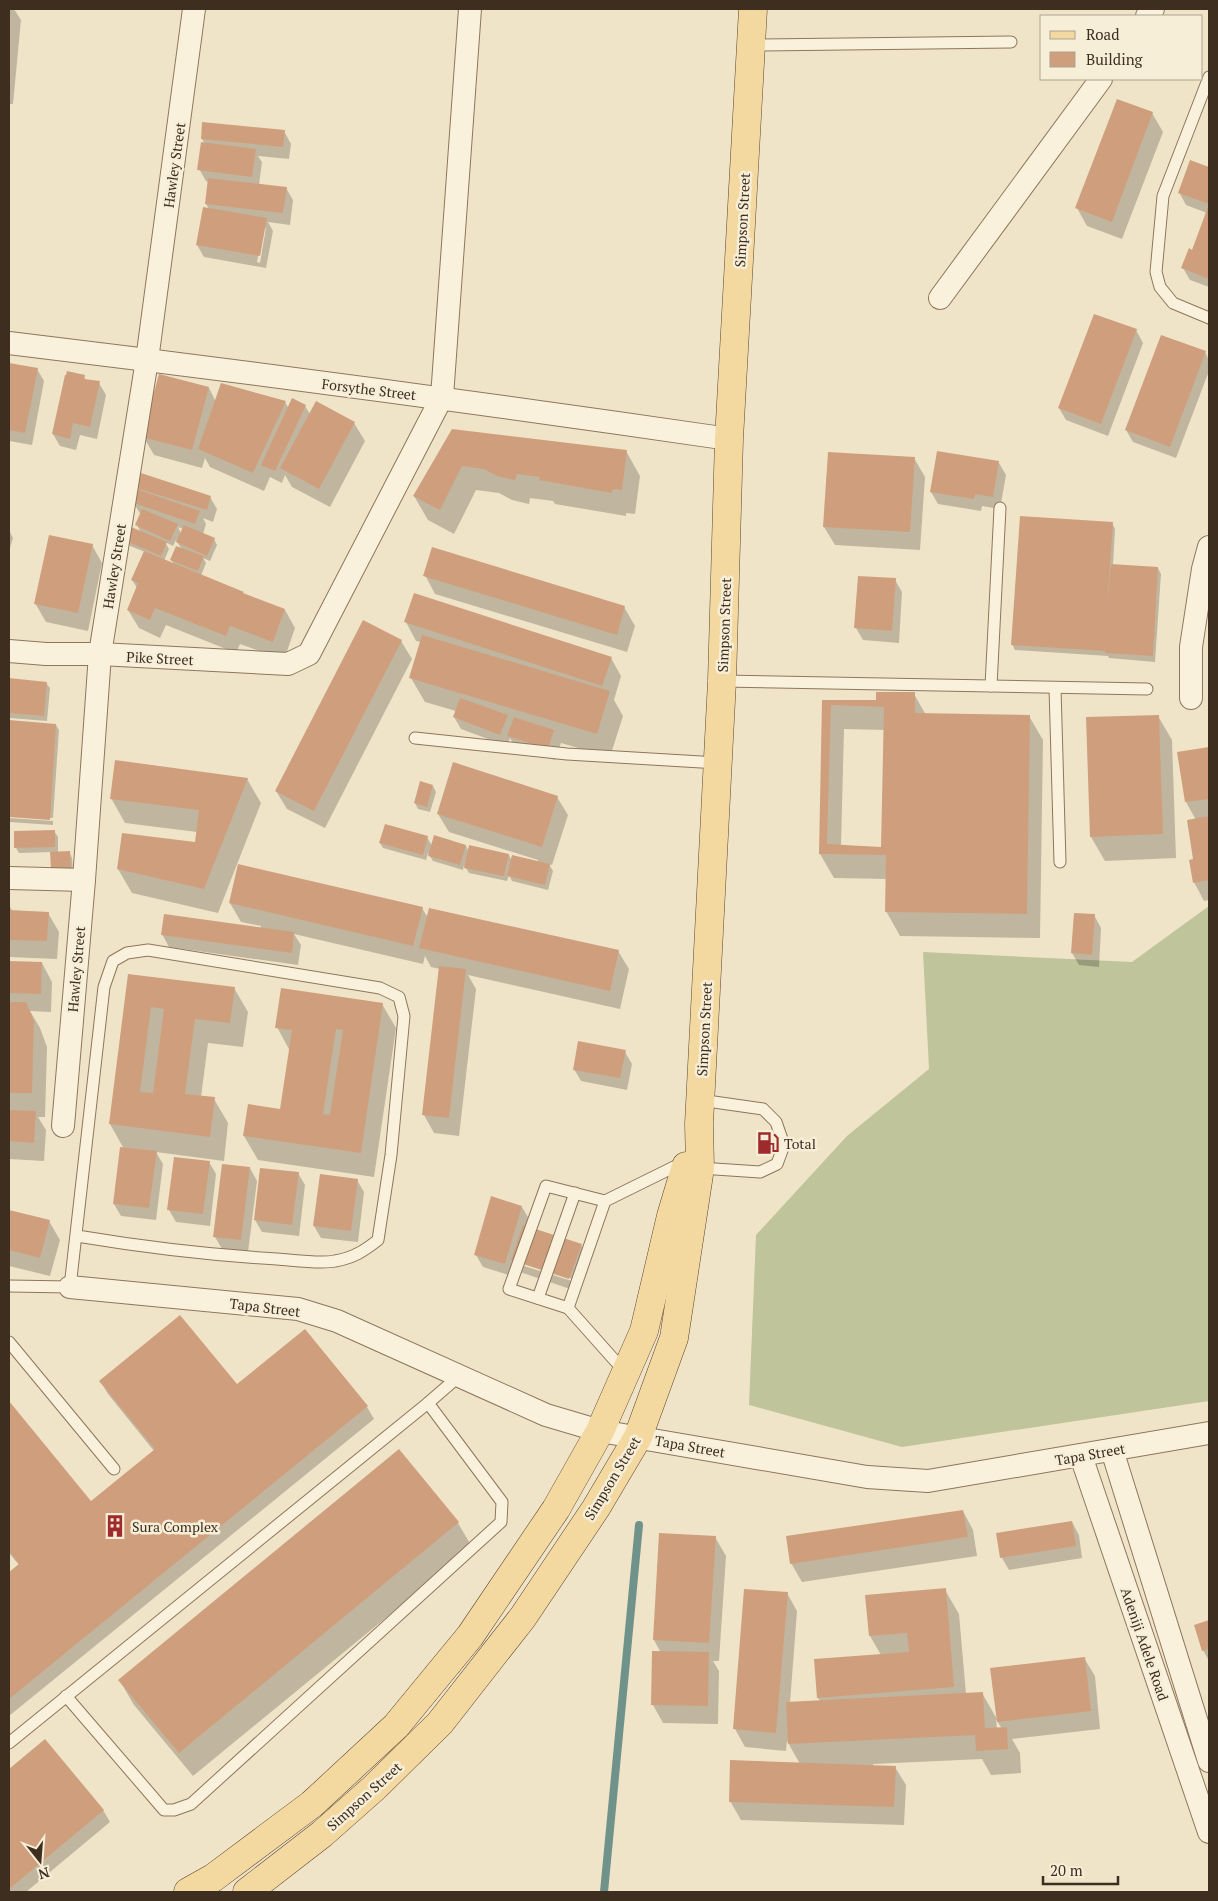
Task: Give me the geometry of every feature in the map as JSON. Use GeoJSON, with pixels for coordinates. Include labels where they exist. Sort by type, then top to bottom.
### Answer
{"type":"FeatureCollection","features":[{"type":"Feature","properties":{"kind":"main road","name":"Simpson Street"},"geometry":{"type":"LineString","coordinates":[[247,1892],[329,1828],[375,1787],[440,1724],[523,1617],[596,1508],[638,1437],[674,1338],[700,1112],[722,681],[729,439],[753,9]]}},
{"type":"Feature","properties":{"kind":"main road"},"geometry":{"type":"LineString","coordinates":[[188,1892],[213,1878],[312,1804],[396,1726],[470,1636],[556,1508],[600,1431],[644,1331],[671,1216],[694,1164]]}},
{"type":"Feature","properties":{"kind":"street","name":"Hawley Street"},"geometry":{"type":"LineString","coordinates":[[63,1126],[84,880],[100,654],[146,360],[194,9]]}},
{"type":"Feature","properties":{"kind":"street"},"geometry":{"type":"LineString","coordinates":[[442,397],[470,9]]}},
{"type":"Feature","properties":{"kind":"street"},"geometry":{"type":"LineString","coordinates":[[940,298],[1101,80]]}},
{"type":"Feature","properties":{"kind":"street","name":"Forsythe Street"},"geometry":{"type":"LineString","coordinates":[[9,343],[442,397],[729,439]]}},
{"type":"Feature","properties":{"kind":"street","name":"Pike Street"},"geometry":{"type":"LineString","coordinates":[[9,651],[288,664],[309,654],[442,397]]}},
{"type":"Feature","properties":{"kind":"street"},"geometry":{"type":"LineString","coordinates":[[1191,698],[1191,648],[1203,569],[1209,547]]}},
{"type":"Feature","properties":{"kind":"street"},"geometry":{"type":"LineString","coordinates":[[9,878],[84,880]]}},
{"type":"Feature","properties":{"kind":"street","name":"Tapa Street"},"geometry":{"type":"LineString","coordinates":[[70,1286],[298,1309],[337,1321],[546,1415],[600,1431],[867,1477],[928,1480],[1082,1456],[1209,1433]]}},
{"type":"Feature","properties":{"kind":"street","name":"Adeniji Adele Road"},"geometry":{"type":"LineString","coordinates":[[1112,1450],[1209,1761]]}},
{"type":"Feature","properties":{"kind":"street","name":"Adeniji Adele Road"},"geometry":{"type":"LineString","coordinates":[[1082,1456],[1209,1832]]}},
{"type":"Feature","properties":{"kind":"lane"},"geometry":{"type":"LineString","coordinates":[[752,45],[1011,42]]}},
{"type":"Feature","properties":{"kind":"lane"},"geometry":{"type":"LineString","coordinates":[[1209,77],[1163,196],[1156,272],[1160,287],[1172,303],[1209,318]]}},
{"type":"Feature","properties":{"kind":"lane"},"geometry":{"type":"LineString","coordinates":[[991,686],[1000,508]]}},
{"type":"Feature","properties":{"kind":"lane"},"geometry":{"type":"LineString","coordinates":[[722,681],[1147,690]]}},
{"type":"Feature","properties":{"kind":"lane"},"geometry":{"type":"LineString","coordinates":[[1056,688],[1060,862]]}},
{"type":"Feature","properties":{"kind":"lane"},"geometry":{"type":"LineString","coordinates":[[416,738],[567,754],[718,763]]}},
{"type":"Feature","properties":{"kind":"lane"},"geometry":{"type":"LineString","coordinates":[[9,1286],[70,1286],[104,987],[113,961],[127,953],[148,950],[380,988],[399,997],[404,1016],[391,1155],[378,1240],[362,1253],[333,1262],[296,1260],[246,1257],[125,1244],[77,1236]]}},
{"type":"Feature","properties":{"kind":"lane"},"geometry":{"type":"LineString","coordinates":[[626,1373],[568,1308],[509,1289],[546,1186],[605,1201],[694,1164],[760,1172],[777,1164],[784,1145],[776,1122],[763,1108],[700,1112]]}},
{"type":"Feature","properties":{"kind":"lane"},"geometry":{"type":"LineString","coordinates":[[538,1298],[575,1193]]}},
{"type":"Feature","properties":{"kind":"lane"},"geometry":{"type":"LineString","coordinates":[[568,1308],[605,1201]]}},
{"type":"Feature","properties":{"kind":"lane"},"geometry":{"type":"LineString","coordinates":[[9,1342],[114,1469]]}},
{"type":"Feature","properties":{"kind":"lane"},"geometry":{"type":"LineString","coordinates":[[9,1742],[458,1377]]}},
{"type":"Feature","properties":{"kind":"lane"},"geometry":{"type":"LineString","coordinates":[[66,1696],[164,1810],[174,1810],[191,1804],[502,1522],[502,1502],[428,1403]]}},
{"type":"Feature","properties":{"kind":"green space"},"geometry":{"type":"Polygon","coordinates":[[[1209,906],[1209,1401],[902,1447],[749,1405],[756,1235],[847,1136],[929,1069],[923,952],[1132,962],[1209,906]]]}},
{"type":"Feature","properties":{"kind":"building"},"geometry":{"type":"Polygon","coordinates":[[[1117,99],[1153,112],[1112,222],[1075,208],[1117,99]]]}},
{"type":"Feature","properties":{"kind":"building"},"geometry":{"type":"Polygon","coordinates":[[[202,122],[285,130],[283,147],[201,139],[202,122]]]}},
{"type":"Feature","properties":{"kind":"building"},"geometry":{"type":"Polygon","coordinates":[[[201,142],[256,149],[252,177],[197,170],[201,142]]]}},
{"type":"Feature","properties":{"kind":"building"},"geometry":{"type":"Polygon","coordinates":[[[1190,160],[1209,167],[1209,204],[1178,193],[1190,160]]]}},
{"type":"Feature","properties":{"kind":"building"},"geometry":{"type":"Polygon","coordinates":[[[208,178],[287,187],[283,213],[205,204],[208,178]]]}},
{"type":"Feature","properties":{"kind":"building"},"geometry":{"type":"Polygon","coordinates":[[[1209,204],[1209,279],[1181,268],[1189,248],[1192,250],[1209,204]]]}},
{"type":"Feature","properties":{"kind":"building"},"geometry":{"type":"Polygon","coordinates":[[[203,207],[267,218],[260,256],[196,245],[203,207]]]}},
{"type":"Feature","properties":{"kind":"building"},"geometry":{"type":"Polygon","coordinates":[[[1094,314],[1137,329],[1101,424],[1058,408],[1094,314]]]}},
{"type":"Feature","properties":{"kind":"building"},"geometry":{"type":"Polygon","coordinates":[[[1161,335],[1206,351],[1170,447],[1125,430],[1161,335]]]}},
{"type":"Feature","properties":{"kind":"building"},"geometry":{"type":"Polygon","coordinates":[[[9,363],[38,368],[25,433],[9,430],[9,363]]]}},
{"type":"Feature","properties":{"kind":"building"},"geometry":{"type":"Polygon","coordinates":[[[67,371],[85,375],[84,379],[100,381],[90,427],[73,423],[70,439],[52,434],[67,371]]]}},
{"type":"Feature","properties":{"kind":"building"},"geometry":{"type":"Polygon","coordinates":[[[159,374],[209,387],[192,450],[142,437],[159,374]]]}},
{"type":"Feature","properties":{"kind":"building"},"geometry":{"type":"Polygon","coordinates":[[[221,383],[286,401],[253,473],[198,449],[221,383]]]}},
{"type":"Feature","properties":{"kind":"building"},"geometry":{"type":"Polygon","coordinates":[[[292,398],[306,405],[275,471],[261,465],[292,398]]]}},
{"type":"Feature","properties":{"kind":"building"},"geometry":{"type":"Polygon","coordinates":[[[316,401],[355,422],[319,489],[280,468],[316,401]]]}},
{"type":"Feature","properties":{"kind":"building"},"geometry":{"type":"Polygon","coordinates":[[[452,429],[627,450],[622,490],[613,489],[612,493],[539,480],[540,477],[517,474],[515,480],[497,476],[484,469],[462,466],[440,510],[413,496],[452,429]]]}},
{"type":"Feature","properties":{"kind":"building"},"geometry":{"type":"Polygon","coordinates":[[[937,451],[999,461],[993,497],[975,494],[974,499],[930,492],[937,451]]]}},
{"type":"Feature","properties":{"kind":"building"},"geometry":{"type":"Polygon","coordinates":[[[828,452],[915,457],[910,532],[823,527],[828,452]]]}},
{"type":"Feature","properties":{"kind":"building"},"geometry":{"type":"Polygon","coordinates":[[[141,473],[211,496],[207,510],[136,488],[141,473]]]}},
{"type":"Feature","properties":{"kind":"building"},"geometry":{"type":"Polygon","coordinates":[[[136,489],[200,511],[195,524],[131,502],[136,489]]]}},
{"type":"Feature","properties":{"kind":"building"},"geometry":{"type":"Polygon","coordinates":[[[142,509],[178,524],[170,541],[135,525],[142,509]]]}},
{"type":"Feature","properties":{"kind":"building"},"geometry":{"type":"Polygon","coordinates":[[[1020,516],[1113,522],[1107,608],[1111,564],[1158,567],[1153,656],[1011,645],[1020,516]]]}},
{"type":"Feature","properties":{"kind":"building"},"geometry":{"type":"Polygon","coordinates":[[[124,524],[167,542],[161,556],[119,538],[124,524]]]}},
{"type":"Feature","properties":{"kind":"building"},"geometry":{"type":"Polygon","coordinates":[[[184,525],[215,538],[207,556],[176,542],[184,525]]]}},
{"type":"Feature","properties":{"kind":"building"},"geometry":{"type":"Polygon","coordinates":[[[49,535],[93,544],[78,613],[34,604],[49,535]]]}},
{"type":"Feature","properties":{"kind":"building"},"geometry":{"type":"Polygon","coordinates":[[[176,546],[204,556],[198,571],[170,560],[176,546]]]}},
{"type":"Feature","properties":{"kind":"building"},"geometry":{"type":"Polygon","coordinates":[[[432,547],[625,606],[617,635],[423,576],[432,547]]]}},
{"type":"Feature","properties":{"kind":"building"},"geometry":{"type":"Polygon","coordinates":[[[144,551],[285,609],[273,642],[230,626],[226,636],[155,608],[150,620],[127,610],[138,583],[131,580],[144,551]]]}},
{"type":"Feature","properties":{"kind":"building"},"geometry":{"type":"Polygon","coordinates":[[[858,576],[896,578],[892,631],[854,628],[858,576]]]}},
{"type":"Feature","properties":{"kind":"building"},"geometry":{"type":"Polygon","coordinates":[[[414,593],[612,657],[602,686],[404,622],[414,593]]]}},
{"type":"Feature","properties":{"kind":"building"},"geometry":{"type":"Polygon","coordinates":[[[363,620],[402,640],[314,811],[275,791],[363,620]]]}},
{"type":"Feature","properties":{"kind":"building"},"geometry":{"type":"Polygon","coordinates":[[[422,635],[610,691],[597,734],[409,678],[422,635]]]}},
{"type":"Feature","properties":{"kind":"building"},"geometry":{"type":"Polygon","coordinates":[[[9,678],[47,682],[44,716],[9,713],[9,678]]]}},
{"type":"Feature","properties":{"kind":"building"},"geometry":{"type":"Polygon","coordinates":[[[876,692],[915,692],[915,713],[1030,715],[1027,914],[885,912],[886,855],[819,854],[822,700],[876,700],[876,692]],[[831,705],[827,844],[881,847],[884,707],[831,705]]]}},
{"type":"Feature","properties":{"kind":"building"},"geometry":{"type":"Polygon","coordinates":[[[460,698],[508,715],[500,735],[453,717],[460,698]]]}},
{"type":"Feature","properties":{"kind":"building"},"geometry":{"type":"Polygon","coordinates":[[[1159,715],[1163,834],[1090,837],[1086,717],[1159,715]]]}},
{"type":"Feature","properties":{"kind":"building"},"geometry":{"type":"Polygon","coordinates":[[[514,717],[554,730],[548,749],[507,736],[514,717]]]}},
{"type":"Feature","properties":{"kind":"building"},"geometry":{"type":"Polygon","coordinates":[[[9,720],[56,724],[50,820],[9,817],[9,720]]]}},
{"type":"Feature","properties":{"kind":"building"},"geometry":{"type":"Polygon","coordinates":[[[1209,747],[1209,799],[1185,802],[1177,752],[1209,747]]]}},
{"type":"Feature","properties":{"kind":"building"},"geometry":{"type":"Polygon","coordinates":[[[115,760],[248,778],[204,889],[117,869],[122,833],[195,842],[199,810],[110,799],[115,760]]]}},
{"type":"Feature","properties":{"kind":"building"},"geometry":{"type":"Polygon","coordinates":[[[453,762],[558,796],[542,847],[437,814],[453,762]]]}},
{"type":"Feature","properties":{"kind":"building"},"geometry":{"type":"Polygon","coordinates":[[[420,781],[433,785],[427,807],[414,803],[420,781]]]}},
{"type":"Feature","properties":{"kind":"building"},"geometry":{"type":"Polygon","coordinates":[[[1209,816],[1209,880],[1193,883],[1189,860],[1193,859],[1187,820],[1209,816]]]}},
{"type":"Feature","properties":{"kind":"building"},"geometry":{"type":"Polygon","coordinates":[[[385,824],[428,836],[423,855],[379,843],[385,824]]]}},
{"type":"Feature","properties":{"kind":"building"},"geometry":{"type":"Polygon","coordinates":[[[55,830],[55,847],[14,848],[14,831],[55,830]]]}},
{"type":"Feature","properties":{"kind":"building"},"geometry":{"type":"Polygon","coordinates":[[[434,835],[466,845],[460,865],[428,856],[434,835]]]}},
{"type":"Feature","properties":{"kind":"building"},"geometry":{"type":"Polygon","coordinates":[[[469,845],[509,854],[504,876],[464,868],[469,845]]]}},
{"type":"Feature","properties":{"kind":"building"},"geometry":{"type":"Polygon","coordinates":[[[70,851],[71,868],[51,869],[50,852],[70,851]]]}},
{"type":"Feature","properties":{"kind":"building"},"geometry":{"type":"Polygon","coordinates":[[[512,855],[550,864],[545,885],[507,876],[512,855]]]}},
{"type":"Feature","properties":{"kind":"building"},"geometry":{"type":"Polygon","coordinates":[[[238,864],[423,907],[413,946],[229,903],[238,864]]]}},
{"type":"Feature","properties":{"kind":"building"},"geometry":{"type":"Polygon","coordinates":[[[429,908],[619,950],[610,991],[419,948],[429,908]]]}},
{"type":"Feature","properties":{"kind":"building"},"geometry":{"type":"Polygon","coordinates":[[[9,910],[49,912],[47,941],[9,940],[9,910]]]}},
{"type":"Feature","properties":{"kind":"building"},"geometry":{"type":"Polygon","coordinates":[[[1074,913],[1095,914],[1092,955],[1071,953],[1074,913]]]}},
{"type":"Feature","properties":{"kind":"building"},"geometry":{"type":"Polygon","coordinates":[[[164,914],[294,932],[292,953],[161,935],[164,914]]]}},
{"type":"Feature","properties":{"kind":"building"},"geometry":{"type":"Polygon","coordinates":[[[9,961],[42,962],[41,994],[9,993],[9,961]]]}},
{"type":"Feature","properties":{"kind":"building"},"geometry":{"type":"Polygon","coordinates":[[[439,966],[466,969],[449,1118],[422,1115],[439,966]]]}},
{"type":"Feature","properties":{"kind":"building"},"geometry":{"type":"Polygon","coordinates":[[[128,974],[235,987],[230,1023],[195,1019],[185,1094],[215,1097],[210,1137],[109,1124],[128,974]],[[151,1007],[140,1092],[153,1093],[164,1009],[151,1007]]]}},
{"type":"Feature","properties":{"kind":"building"},"geometry":{"type":"Polygon","coordinates":[[[281,988],[383,1003],[361,1153],[243,1136],[248,1104],[280,1109],[292,1030],[275,1028],[281,988]],[[336,1029],[323,1114],[330,1115],[343,1030],[336,1029]]]}},
{"type":"Feature","properties":{"kind":"building"},"geometry":{"type":"Polygon","coordinates":[[[9,1002],[26,1002],[34,1021],[32,1093],[9,1093],[9,1002]]]}},
{"type":"Feature","properties":{"kind":"building"},"geometry":{"type":"Polygon","coordinates":[[[578,1041],[626,1050],[620,1078],[573,1070],[578,1041]]]}},
{"type":"Feature","properties":{"kind":"building"},"geometry":{"type":"Polygon","coordinates":[[[9,1110],[36,1111],[34,1143],[9,1141],[9,1110]]]}},
{"type":"Feature","properties":{"kind":"building"},"geometry":{"type":"Polygon","coordinates":[[[120,1147],[157,1151],[149,1208],[113,1204],[120,1147]]]}},
{"type":"Feature","properties":{"kind":"building"},"geometry":{"type":"Polygon","coordinates":[[[174,1157],[210,1161],[203,1214],[167,1210],[174,1157]]]}},
{"type":"Feature","properties":{"kind":"building"},"geometry":{"type":"Polygon","coordinates":[[[222,1164],[250,1167],[241,1240],[213,1237],[222,1164]]]}},
{"type":"Feature","properties":{"kind":"building"},"geometry":{"type":"Polygon","coordinates":[[[260,1168],[299,1172],[292,1225],[254,1220],[260,1168]]]}},
{"type":"Feature","properties":{"kind":"building"},"geometry":{"type":"Polygon","coordinates":[[[320,1174],[358,1179],[351,1231],[313,1226],[320,1174]]]}},
{"type":"Feature","properties":{"kind":"building"},"geometry":{"type":"Polygon","coordinates":[[[491,1196],[522,1206],[505,1264],[474,1255],[491,1196]]]}},
{"type":"Feature","properties":{"kind":"building"},"geometry":{"type":"Polygon","coordinates":[[[9,1210],[50,1220],[40,1258],[9,1250],[9,1210]]]}},
{"type":"Feature","properties":{"kind":"building"},"geometry":{"type":"Polygon","coordinates":[[[523,1225],[582,1244],[569,1279],[511,1260],[523,1225]]]}},
{"type":"Feature","properties":{"kind":"building","name":"Sura Complex"},"geometry":{"type":"Polygon","coordinates":[[[180,1315],[237,1384],[305,1329],[368,1406],[9,1699],[9,1572],[19,1564],[9,1551],[9,1401],[91,1501],[155,1449],[99,1381],[180,1315]]]}},
{"type":"Feature","properties":{"kind":"building"},"geometry":{"type":"Polygon","coordinates":[[[399,1449],[459,1522],[179,1753],[118,1680],[399,1449]]]}},
{"type":"Feature","properties":{"kind":"building"},"geometry":{"type":"Polygon","coordinates":[[[963,1510],[968,1537],[790,1564],[786,1536],[963,1510]]]}},
{"type":"Feature","properties":{"kind":"building"},"geometry":{"type":"Polygon","coordinates":[[[1072,1521],[1076,1546],[1000,1558],[996,1533],[1072,1521]]]}},
{"type":"Feature","properties":{"kind":"building"},"geometry":{"type":"Polygon","coordinates":[[[659,1533],[716,1536],[709,1643],[653,1640],[659,1533]]]}},
{"type":"Feature","properties":{"kind":"building"},"geometry":{"type":"Polygon","coordinates":[[[946,1588],[954,1687],[817,1698],[814,1659],[909,1652],[907,1633],[869,1636],[865,1595],[946,1588]]]}},
{"type":"Feature","properties":{"kind":"building"},"geometry":{"type":"Polygon","coordinates":[[[744,1589],[788,1592],[776,1733],[733,1729],[744,1589]]]}},
{"type":"Feature","properties":{"kind":"building"},"geometry":{"type":"Polygon","coordinates":[[[1209,1620],[1209,1649],[1202,1651],[1194,1625],[1209,1620]]]}},
{"type":"Feature","properties":{"kind":"building"},"geometry":{"type":"Polygon","coordinates":[[[652,1651],[709,1652],[708,1706],[651,1705],[652,1651]]]}},
{"type":"Feature","properties":{"kind":"building"},"geometry":{"type":"Polygon","coordinates":[[[1085,1657],[1091,1711],[997,1722],[990,1668],[1085,1657]]]}},
{"type":"Feature","properties":{"kind":"building"},"geometry":{"type":"Polygon","coordinates":[[[983,1692],[985,1728],[1007,1727],[1008,1749],[976,1751],[975,1735],[788,1744],[786,1702],[983,1692]]]}},
{"type":"Feature","properties":{"kind":"building"},"geometry":{"type":"Polygon","coordinates":[[[45,1739],[104,1810],[9,1889],[9,1769],[45,1739]]]}},
{"type":"Feature","properties":{"kind":"building"},"geometry":{"type":"Polygon","coordinates":[[[730,1760],[896,1766],[894,1807],[729,1802],[730,1760]]]}},
{"type":"Feature","properties":{"kind":"waterway"},"geometry":{"type":"LineString","coordinates":[[604,1892],[639,1525]]}},
{"type":"Feature","properties":{"kind":"place","name":"Total"},"geometry":{"type":"Point","coordinates":[768,1143]}},
{"type":"Feature","properties":{"kind":"place","name":"Sura Complex"},"geometry":{"type":"Point","coordinates":[115,1526]}}]}
